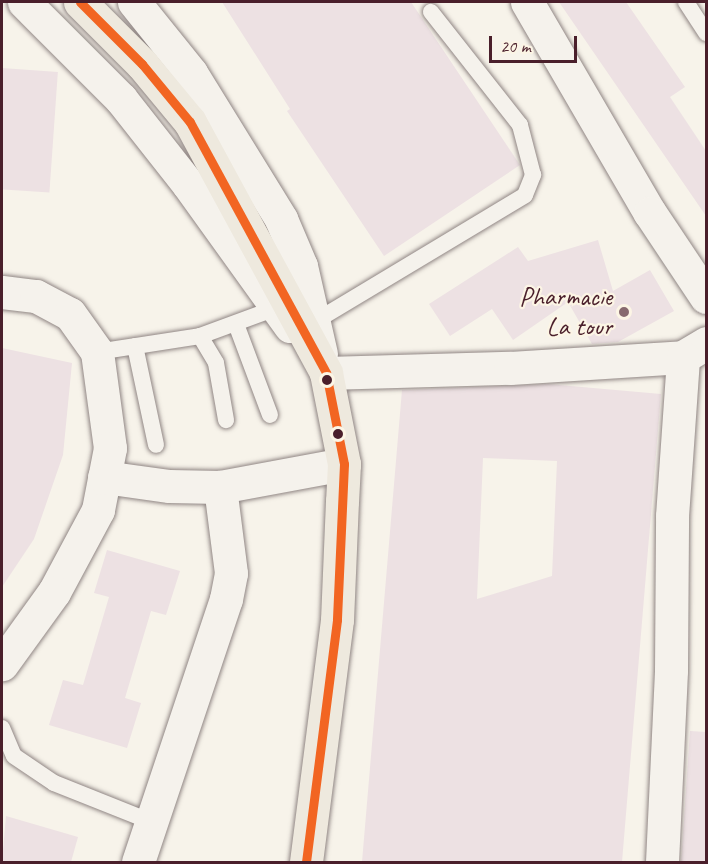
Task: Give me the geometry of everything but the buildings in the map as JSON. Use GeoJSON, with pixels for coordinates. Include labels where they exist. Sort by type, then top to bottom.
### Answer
{"type":"FeatureCollection","features":[{"type":"Feature","properties":{"kind":"main road"},"geometry":{"type":"LineString","coordinates":[[80,2],[142,64],[190,122],[326,373],[344,464],[337,620],[306,862]]}},
{"type":"Feature","properties":{"kind":"street"},"geometry":{"type":"LineString","coordinates":[[134,2],[191,73],[281,219],[301,266],[326,373]]}},
{"type":"Feature","properties":{"kind":"street"},"geometry":{"type":"LineString","coordinates":[[527,2],[650,213],[706,297]]}},
{"type":"Feature","properties":{"kind":"street"},"geometry":{"type":"LineString","coordinates":[[2,4],[31,8],[121,99],[188,184],[276,308],[326,373]]}},
{"type":"Feature","properties":{"kind":"street"},"geometry":{"type":"LineString","coordinates":[[2,292],[36,296],[70,314],[98,352],[110,447],[98,510],[54,592],[2,664]]}},
{"type":"Feature","properties":{"kind":"street"},"geometry":{"type":"LineString","coordinates":[[326,373],[510,368],[695,350],[672,516],[671,670],[662,862]]}},
{"type":"Feature","properties":{"kind":"street"},"geometry":{"type":"LineString","coordinates":[[104,477],[169,486],[220,487],[344,464]]}},
{"type":"Feature","properties":{"kind":"street"},"geometry":{"type":"LineString","coordinates":[[138,862],[226,599],[231,573],[220,487]]}},
{"type":"Feature","properties":{"kind":"lane"},"geometry":{"type":"LineString","coordinates":[[686,2],[706,33]]}},
{"type":"Feature","properties":{"kind":"lane"},"geometry":{"type":"LineString","coordinates":[[314,322],[525,195],[533,175],[520,124],[431,12]]}},
{"type":"Feature","properties":{"kind":"lane"},"geometry":{"type":"LineString","coordinates":[[98,352],[200,336],[276,308]]}},
{"type":"Feature","properties":{"kind":"lane"},"geometry":{"type":"LineString","coordinates":[[236,324],[270,415]]}},
{"type":"Feature","properties":{"kind":"lane"},"geometry":{"type":"LineString","coordinates":[[200,336],[216,363],[226,420]]}},
{"type":"Feature","properties":{"kind":"lane"},"geometry":{"type":"LineString","coordinates":[[135,346],[156,445]]}},
{"type":"Feature","properties":{"kind":"lane"},"geometry":{"type":"LineString","coordinates":[[2,728],[14,756],[54,783],[152,822]]}},
{"type":"Feature","properties":{"kind":"transit line"},"geometry":{"type":"LineString","coordinates":[[80,2],[142,64],[190,122],[326,373],[344,464],[337,620],[306,862]]}},
{"type":"Feature","properties":{"kind":"place","name":"Pharmacie La tour"},"geometry":{"type":"Point","coordinates":[624,312]}}]}
